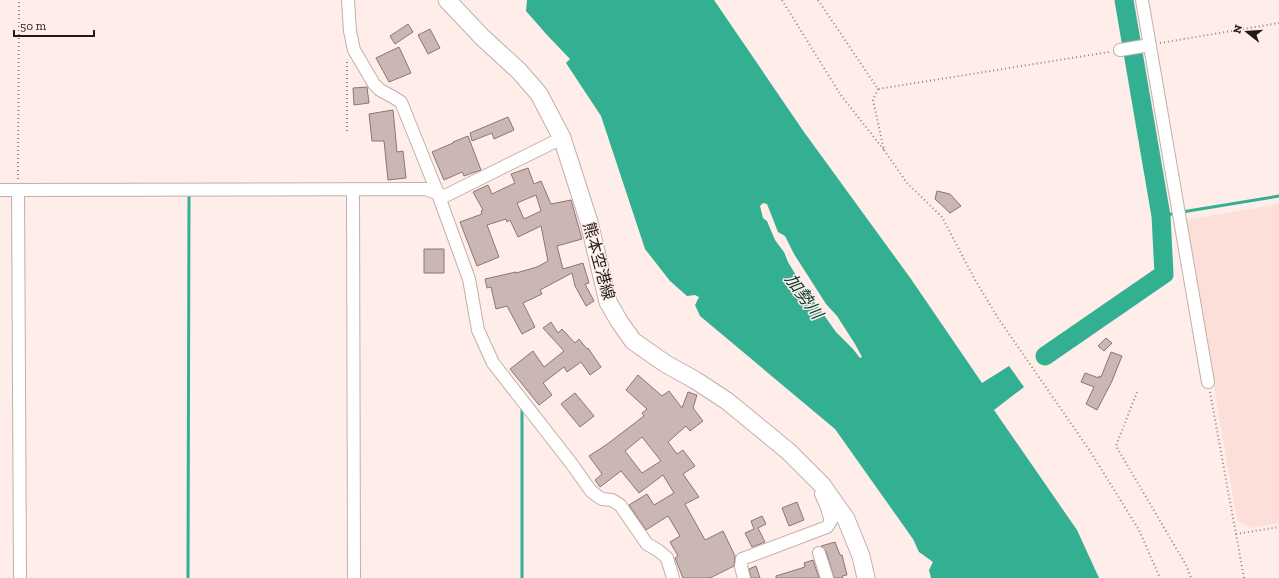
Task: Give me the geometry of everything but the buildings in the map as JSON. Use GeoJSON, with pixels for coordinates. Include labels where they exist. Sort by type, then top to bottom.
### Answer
{"type":"FeatureCollection","features":[{"type":"Feature","properties":{"kind":"main road","name":"熊本空港線"},"geometry":{"type":"LineString","coordinates":[[446,0],[482,37],[520,71],[539,94],[562,138],[589,222],[608,302],[633,341],[666,364],[695,380],[727,401],[788,451],[822,485],[846,519],[862,556],[866,578]]}},
{"type":"Feature","properties":{"kind":"street"},"geometry":{"type":"LineString","coordinates":[[348,0],[350,31],[354,50],[374,84],[380,90],[393,96],[401,102],[438,194],[469,278],[478,330],[493,363],[591,491],[602,499],[612,500],[620,505],[647,544],[660,551],[668,558],[672,578]]}},
{"type":"Feature","properties":{"kind":"street"},"geometry":{"type":"LineString","coordinates":[[1142,0],[1148,45],[1208,382]]}},
{"type":"Feature","properties":{"kind":"street"},"geometry":{"type":"LineString","coordinates":[[1120,50],[1148,45]]}},
{"type":"Feature","properties":{"kind":"street"},"geometry":{"type":"LineString","coordinates":[[0,190],[425,189],[445,196],[562,138]]}},
{"type":"Feature","properties":{"kind":"street"},"geometry":{"type":"LineString","coordinates":[[353,189],[354,578]]}},
{"type":"Feature","properties":{"kind":"street"},"geometry":{"type":"LineString","coordinates":[[18,190],[20,578]]}},
{"type":"Feature","properties":{"kind":"street"},"geometry":{"type":"LineString","coordinates":[[744,578],[741,567],[742,559],[827,527],[831,521],[820,492],[822,485]]}},
{"type":"Feature","properties":{"kind":"street"},"geometry":{"type":"LineString","coordinates":[[819,553],[827,578]]}},
{"type":"Feature","properties":{"kind":"path"},"geometry":{"type":"LineString","coordinates":[[18,190],[19,0]]}},
{"type":"Feature","properties":{"kind":"path"},"geometry":{"type":"LineString","coordinates":[[782,0],[840,94],[884,150],[907,183],[942,217],[974,278],[998,318],[1090,451],[1139,530],[1160,578]]}},
{"type":"Feature","properties":{"kind":"path"},"geometry":{"type":"LineString","coordinates":[[818,0],[878,89]]}},
{"type":"Feature","properties":{"kind":"path"},"geometry":{"type":"LineString","coordinates":[[1148,45],[1279,23]]}},
{"type":"Feature","properties":{"kind":"path"},"geometry":{"type":"LineString","coordinates":[[346,132],[347,61],[354,50]]}},
{"type":"Feature","properties":{"kind":"path"},"geometry":{"type":"LineString","coordinates":[[878,89],[1120,50]]}},
{"type":"Feature","properties":{"kind":"path"},"geometry":{"type":"LineString","coordinates":[[878,89],[873,100],[884,150]]}},
{"type":"Feature","properties":{"kind":"path"},"geometry":{"type":"LineString","coordinates":[[1208,382],[1244,578]]}},
{"type":"Feature","properties":{"kind":"path"},"geometry":{"type":"LineString","coordinates":[[1137,392],[1116,446],[1186,566],[1191,578]]}},
{"type":"Feature","properties":{"kind":"path"},"geometry":{"type":"LineString","coordinates":[[1236,534],[1279,527]]}},
{"type":"Feature","properties":{"kind":"shaded area"},"geometry":{"type":"Polygon","coordinates":[[[1279,204],[1279,523],[1251,528],[1237,520],[1185,220],[1279,204]]]}},
{"type":"Feature","properties":{"kind":"water","name":"加勢川"},"geometry":{"type":"Polygon","coordinates":[[[527,0],[714,0],[804,132],[911,279],[982,383],[1009,366],[1024,387],[994,410],[1077,530],[1099,578],[931,578],[929,570],[933,562],[919,552],[913,539],[835,429],[700,316],[695,305],[699,297],[695,295],[687,296],[670,281],[645,249],[601,116],[566,63],[570,59],[526,11],[527,0]],[[763,203],[760,206],[763,218],[767,221],[775,240],[784,252],[788,262],[806,292],[836,332],[860,358],[862,357],[837,316],[826,304],[794,254],[785,236],[778,232],[767,204],[763,203]]]}},
{"type":"Feature","properties":{"kind":"waterway"},"geometry":{"type":"LineString","coordinates":[[1045,356],[1164,274],[1161,216],[1124,0]]}},
{"type":"Feature","properties":{"kind":"waterway"},"geometry":{"type":"LineString","coordinates":[[188,578],[189,194]]}},
{"type":"Feature","properties":{"kind":"waterway"},"geometry":{"type":"LineString","coordinates":[[1182,212],[1279,196]]}},
{"type":"Feature","properties":{"kind":"waterway"},"geometry":{"type":"LineString","coordinates":[[1161,216],[1177,213]]}},
{"type":"Feature","properties":{"kind":"waterway"},"geometry":{"type":"LineString","coordinates":[[522,408],[522,578]]}}]}
